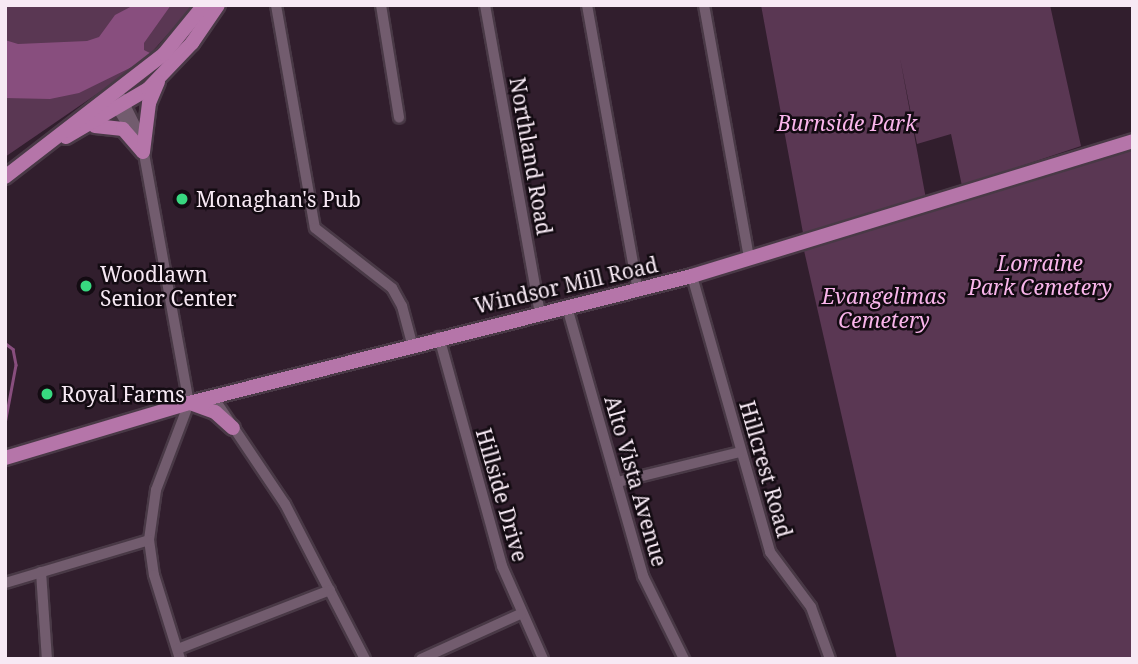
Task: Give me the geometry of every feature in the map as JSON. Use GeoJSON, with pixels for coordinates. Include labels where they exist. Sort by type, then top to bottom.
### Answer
{"type":"FeatureCollection","features":[{"type":"Feature","properties":{"kind":"main road"},"geometry":{"type":"LineString","coordinates":[[50,143],[90,126],[118,101],[164,54],[204,5]]}},
{"type":"Feature","properties":{"kind":"main road"},"geometry":{"type":"LineString","coordinates":[[143,152],[149,103],[160,78],[218,5]]}},
{"type":"Feature","properties":{"kind":"main road"},"geometry":{"type":"LineString","coordinates":[[5,177],[50,143],[160,78]]}},
{"type":"Feature","properties":{"kind":"main road"},"geometry":{"type":"LineString","coordinates":[[90,126],[123,129],[143,152]]}},
{"type":"Feature","properties":{"kind":"main road","name":"Windsor Mill Road"},"geometry":{"type":"LineString","coordinates":[[5,458],[189,403],[439,337],[692,276],[1133,141]]}},
{"type":"Feature","properties":{"kind":"main road"},"geometry":{"type":"LineString","coordinates":[[189,403],[215,412],[233,428]]}},
{"type":"Feature","properties":{"kind":"street"},"geometry":{"type":"LineString","coordinates":[[276,5],[313,223],[325,239],[392,288],[402,306],[412,344]]}},
{"type":"Feature","properties":{"kind":"street"},"geometry":{"type":"LineString","coordinates":[[381,5],[399,118]]}},
{"type":"Feature","properties":{"kind":"street","name":"Northland Road"},"geometry":{"type":"LineString","coordinates":[[485,5],[540,313]]}},
{"type":"Feature","properties":{"kind":"street"},"geometry":{"type":"LineString","coordinates":[[587,5],[638,291]]}},
{"type":"Feature","properties":{"kind":"street"},"geometry":{"type":"LineString","coordinates":[[704,5],[749,258]]}},
{"type":"Feature","properties":{"kind":"street"},"geometry":{"type":"LineString","coordinates":[[118,101],[143,152],[189,403],[156,489],[149,540],[154,575],[179,654],[330,590]]}},
{"type":"Feature","properties":{"kind":"street","name":"Hillcrest Road"},"geometry":{"type":"LineString","coordinates":[[692,276],[770,552],[811,607],[830,659]]}},
{"type":"Feature","properties":{"kind":"street","name":"Alto Vista Avenue"},"geometry":{"type":"LineString","coordinates":[[567,307],[651,600],[684,659]]}},
{"type":"Feature","properties":{"kind":"street","name":"Hillside Drive"},"geometry":{"type":"LineString","coordinates":[[439,337],[502,565],[520,614],[543,659]]}},
{"type":"Feature","properties":{"kind":"street"},"geometry":{"type":"LineString","coordinates":[[213,397],[285,504],[365,659]]}},
{"type":"Feature","properties":{"kind":"street"},"geometry":{"type":"LineString","coordinates":[[618,482],[740,452]]}},
{"type":"Feature","properties":{"kind":"street"},"geometry":{"type":"LineString","coordinates":[[5,583],[149,540]]}},
{"type":"Feature","properties":{"kind":"street"},"geometry":{"type":"LineString","coordinates":[[41,572],[47,659]]}},
{"type":"Feature","properties":{"kind":"street"},"geometry":{"type":"LineString","coordinates":[[421,659],[520,614]]}},
{"type":"Feature","properties":{"kind":"green space"},"geometry":{"type":"Polygon","coordinates":[[[5,5],[194,5],[142,63],[5,157],[5,5]]]}},
{"type":"Feature","properties":{"kind":"green space","name":"Burnside Park"},"geometry":{"type":"Polygon","coordinates":[[[761,5],[1050,5],[1081,146],[962,186],[951,134],[917,144],[900,58],[926,199],[803,233],[761,5]]]}},
{"type":"Feature","properties":{"kind":"green space"},"geometry":{"type":"Polygon","coordinates":[[[1133,146],[1133,659],[897,659],[803,246],[1133,146]]]}},
{"type":"Feature","properties":{"kind":"shaded area"},"geometry":{"type":"Polygon","coordinates":[[[134,5],[171,5],[144,43],[144,50],[150,53],[140,63],[79,93],[50,99],[5,98],[5,40],[18,44],[87,41],[99,37],[115,15],[134,5]]]}},
{"type":"Feature","properties":{"kind":"waterway"},"geometry":{"type":"LineString","coordinates":[[5,343],[13,349],[16,365],[5,424]]}},
{"type":"Feature","properties":{"kind":"place","name":"Monaghan's Pub"},"geometry":{"type":"Point","coordinates":[182,199]}},
{"type":"Feature","properties":{"kind":"place","name":"Woodlawn Senior Center"},"geometry":{"type":"Point","coordinates":[86,286]}},
{"type":"Feature","properties":{"kind":"place","name":"Royal Farms"},"geometry":{"type":"Point","coordinates":[47,394]}},
{"type":"Feature","properties":{"kind":"park label","name":"Lorraine Park Cemetery"},"geometry":{"type":"Point","coordinates":[1040,275]}},
{"type":"Feature","properties":{"kind":"park label","name":"Evangelimas Cemetery"},"geometry":{"type":"Point","coordinates":[884,308]}}]}
